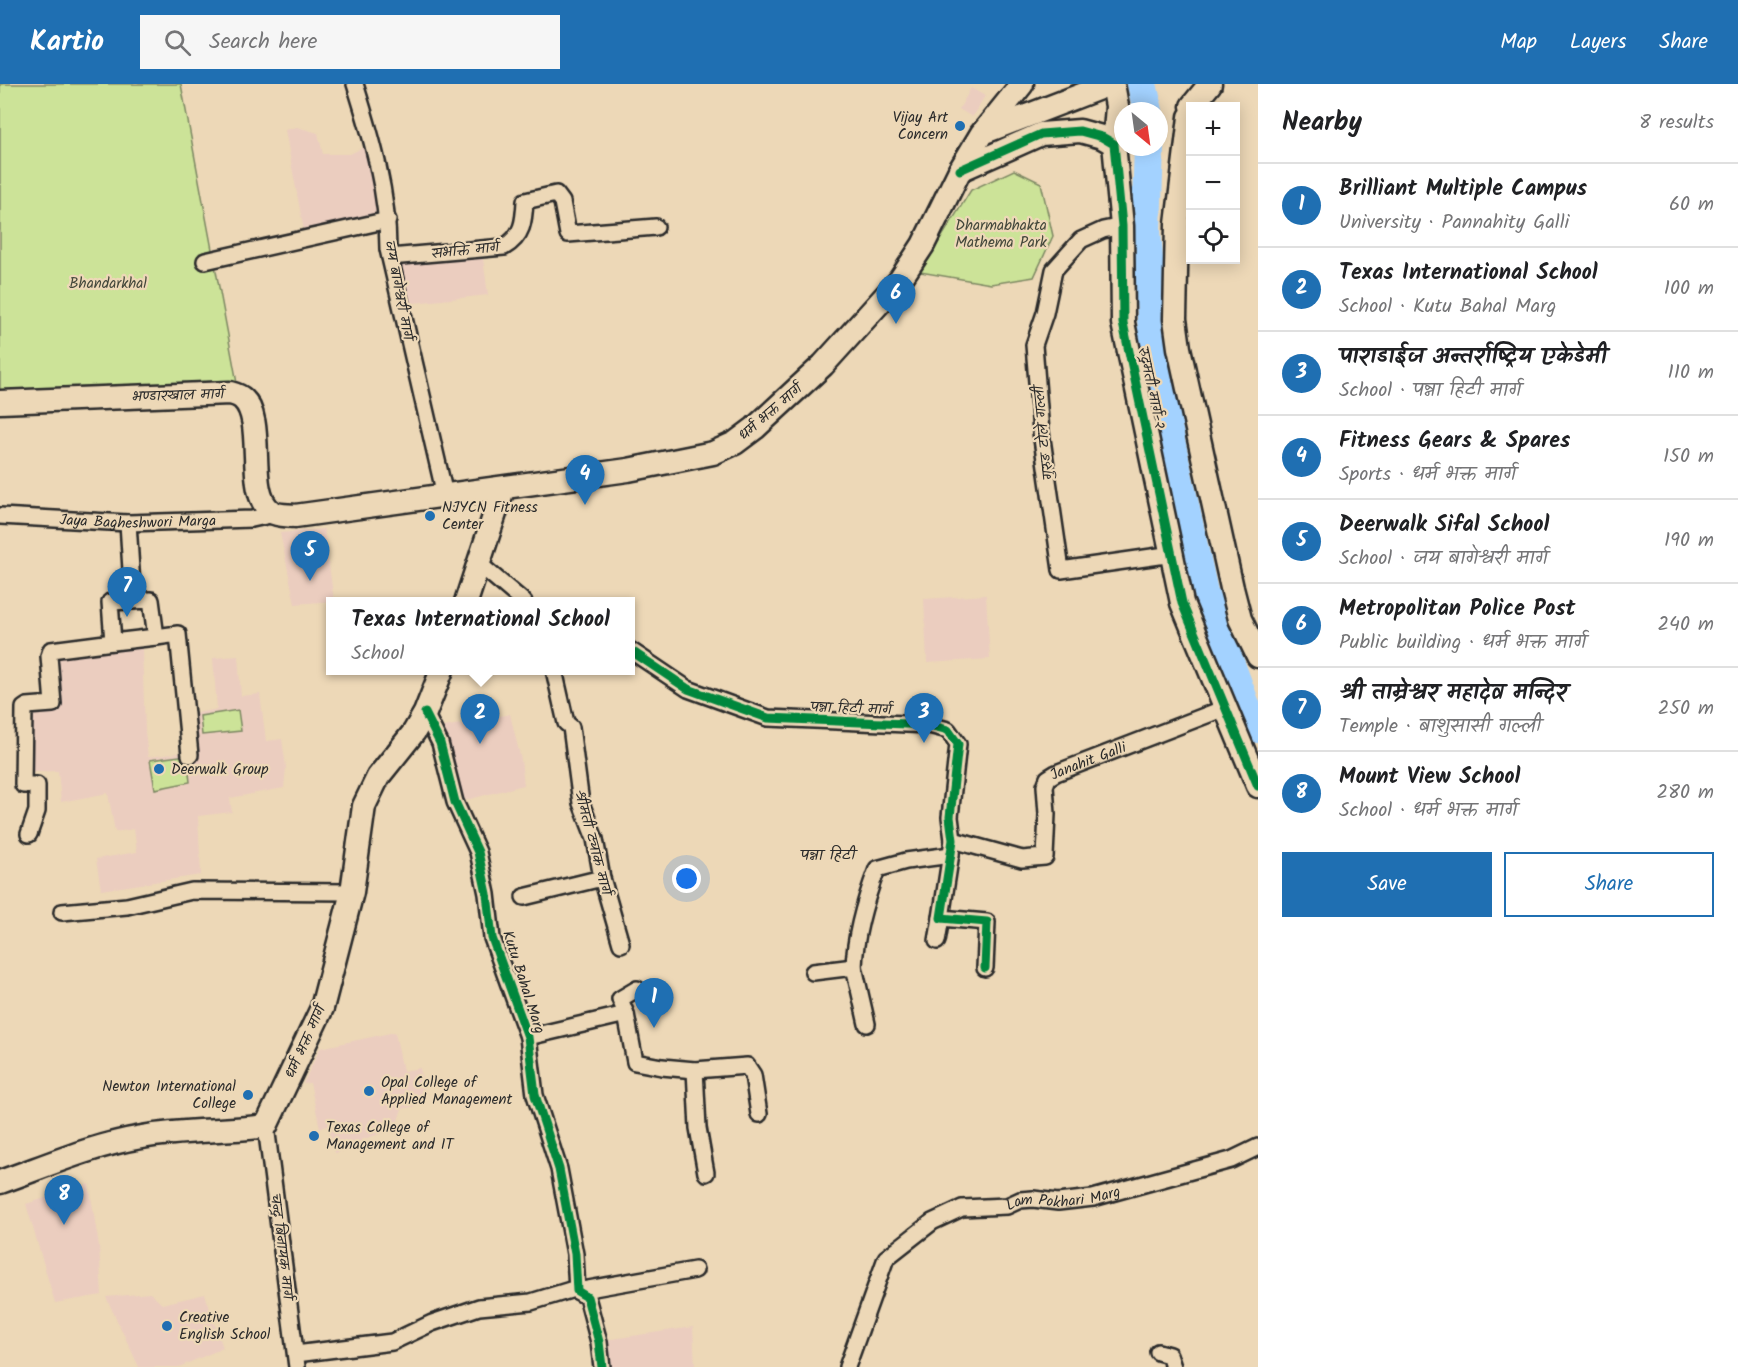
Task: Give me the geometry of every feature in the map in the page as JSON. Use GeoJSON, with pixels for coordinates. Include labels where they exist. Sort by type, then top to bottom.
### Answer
{"type":"FeatureCollection","features":[{"type":"Feature","properties":{"kind":"main road","name":"धर्म भक्त मार्ग"},"geometry":{"type":"LineString","coordinates":[[503,489],[686,460],[713,453],[735,443],[755,428],[823,365],[884,300],[924,245],[960,170],[982,133],[1022,84]]}},
{"type":"Feature","properties":{"kind":"main road"},"geometry":{"type":"LineString","coordinates":[[982,133],[1111,84]]}},
{"type":"Feature","properties":{"kind":"main road","name":"रुद्रमती मार्ग-२"},"geometry":{"type":"LineString","coordinates":[[1111,84],[1116,102]]}},
{"type":"Feature","properties":{"kind":"main road"},"geometry":{"type":"LineString","coordinates":[[1188,84],[1191,102]]}},
{"type":"Feature","properties":{"kind":"main road"},"geometry":{"type":"LineString","coordinates":[[1195,102],[1210,84]]}},
{"type":"Feature","properties":{"kind":"main road"},"geometry":{"type":"LineString","coordinates":[[960,170],[1041,134],[1080,131],[1102,137],[1114,144]]}},
{"type":"Feature","properties":{"kind":"main road"},"geometry":{"type":"LineString","coordinates":[[1186,155],[1177,224],[1174,319],[1232,588],[1240,619],[1258,656]]}},
{"type":"Feature","properties":{"kind":"main road","name":"रुद्रमती मार्ग-२"},"geometry":{"type":"LineString","coordinates":[[1115,156],[1122,226],[1123,323],[1182,603],[1258,786]]}},
{"type":"Feature","properties":{"kind":"main road","name":"भण्डारखाल मार्ग"},"geometry":{"type":"LineString","coordinates":[[0,402],[230,393],[242,398],[249,408],[254,429],[259,489],[270,510]]}},
{"type":"Feature","properties":{"kind":"main road"},"geometry":{"type":"LineString","coordinates":[[270,510],[295,516],[503,489],[468,597]]}},
{"type":"Feature","properties":{"kind":"main road","name":"धर्म भक्त मार्ग"},"geometry":{"type":"LineString","coordinates":[[266,1126],[322,1008],[352,892],[364,806],[378,777],[414,732],[440,675]]}},
{"type":"Feature","properties":{"kind":"main road"},"geometry":{"type":"LineString","coordinates":[[0,1182],[94,1149],[140,1137],[189,1130],[237,1130],[266,1126]]}},
{"type":"Feature","properties":{"kind":"street","name":"जय बागेश्वरी मार्ग"},"geometry":{"type":"LineString","coordinates":[[355,84],[372,137],[388,220],[390,257],[445,495]]}},
{"type":"Feature","properties":{"kind":"street","name":"सभक्ति मार्ग"},"geometry":{"type":"LineString","coordinates":[[390,257],[504,247],[514,241],[524,223],[525,201],[556,195],[562,202],[568,234],[656,227]]}},
{"type":"Feature","properties":{"kind":"street"},"geometry":{"type":"LineString","coordinates":[[205,261],[388,220]]}},
{"type":"Feature","properties":{"kind":"street","name":"गुरुङ टोले गल्ली"},"geometry":{"type":"LineString","coordinates":[[1122,226],[1103,230],[1081,240],[1054,270],[1045,314],[1034,345],[1041,432],[1061,570],[1173,554]]}},
{"type":"Feature","properties":{"kind":"street","name":"Jaya Bagheshwori Marga"},"geometry":{"type":"LineString","coordinates":[[0,516],[128,523],[252,519],[270,510]]}},
{"type":"Feature","properties":{"kind":"street"},"geometry":{"type":"LineString","coordinates":[[128,523],[133,601]]}},
{"type":"Feature","properties":{"kind":"street"},"geometry":{"type":"LineString","coordinates":[[478,563],[518,597]]}},
{"type":"Feature","properties":{"kind":"street"},"geometry":{"type":"LineString","coordinates":[[113,642],[110,602],[151,600],[156,637]]}},
{"type":"Feature","properties":{"kind":"street"},"geometry":{"type":"LineString","coordinates":[[29,834],[37,811],[37,785],[23,785],[24,708],[53,704],[49,656],[51,650],[178,634],[190,755]]}},
{"type":"Feature","properties":{"kind":"street","name":"पन्ना हिटी मार्ग"},"geometry":{"type":"LineString","coordinates":[[635,653],[688,688],[768,718],[929,725],[948,730],[958,744],[950,817],[952,848],[937,941]]}},
{"type":"Feature","properties":{"kind":"street","name":"श्रीमती ट्यांक मार्ग"},"geometry":{"type":"LineString","coordinates":[[555,675],[566,723],[571,727],[581,802],[595,839],[602,878],[621,944]]}},
{"type":"Feature","properties":{"kind":"street","name":"Janahit Galli"},"geometry":{"type":"LineString","coordinates":[[952,848],[1022,859],[1045,857],[1047,814],[1045,786],[1048,778],[1225,708]]}},
{"type":"Feature","properties":{"kind":"street","name":"Kutu Bahal Marg"},"geometry":{"type":"LineString","coordinates":[[425,712],[440,743],[455,802],[478,852],[487,894],[492,938],[528,1037],[535,1095],[561,1180],[575,1254],[577,1289],[587,1297],[599,1342],[602,1367]]}},
{"type":"Feature","properties":{"kind":"street"},"geometry":{"type":"LineString","coordinates":[[867,1024],[854,967],[855,952],[872,899],[877,869],[952,848]]}},
{"type":"Feature","properties":{"kind":"street"},"geometry":{"type":"LineString","coordinates":[[524,897],[602,878]]}},
{"type":"Feature","properties":{"kind":"street"},"geometry":{"type":"LineString","coordinates":[[62,912],[137,904],[192,891],[352,892]]}},
{"type":"Feature","properties":{"kind":"street"},"geometry":{"type":"LineString","coordinates":[[941,918],[987,922],[985,968]]}},
{"type":"Feature","properties":{"kind":"street"},"geometry":{"type":"LineString","coordinates":[[813,972],[854,967]]}},
{"type":"Feature","properties":{"kind":"street"},"geometry":{"type":"LineString","coordinates":[[638,989],[620,999],[626,1014],[635,1062],[694,1070],[747,1066],[753,1075],[759,1114]]}},
{"type":"Feature","properties":{"kind":"street"},"geometry":{"type":"LineString","coordinates":[[528,1037],[626,1014]]}},
{"type":"Feature","properties":{"kind":"street"},"geometry":{"type":"LineString","coordinates":[[694,1070],[698,1128],[706,1173]]}},
{"type":"Feature","properties":{"kind":"street","name":"चन्द्र बिनायक मार्ग"},"geometry":{"type":"LineString","coordinates":[[266,1126],[296,1360]]}},
{"type":"Feature","properties":{"kind":"street","name":"Lam Pokhari Marg"},"geometry":{"type":"LineString","coordinates":[[847,1367],[886,1258],[932,1222],[962,1208],[1006,1206],[1020,1200],[1033,1199],[1058,1202],[1093,1198],[1231,1160],[1258,1147]]}},
{"type":"Feature","properties":{"kind":"street"},"geometry":{"type":"LineString","coordinates":[[296,1360],[392,1342],[432,1323],[479,1307],[531,1302],[577,1289],[695,1270]]}},
{"type":"Feature","properties":{"kind":"street"},"geometry":{"type":"LineString","coordinates":[[1158,1352],[1169,1355],[1173,1367]]}},
{"type":"Feature","properties":{"kind":"shaded area"},"geometry":{"type":"Polygon","coordinates":[[[971,88],[985,96],[972,117],[959,109],[971,88]]]}},
{"type":"Feature","properties":{"kind":"shaded area"},"geometry":{"type":"Polygon","coordinates":[[[297,127],[318,133],[323,154],[350,154],[368,145],[381,213],[304,231],[285,130],[297,127]]]}},
{"type":"Feature","properties":{"kind":"shaded area"},"geometry":{"type":"Polygon","coordinates":[[[482,251],[488,295],[404,304],[398,259],[482,251]]]}},
{"type":"Feature","properties":{"kind":"shaded area"},"geometry":{"type":"Polygon","coordinates":[[[324,529],[333,597],[326,597],[326,602],[295,604],[280,533],[324,529]]]}},
{"type":"Feature","properties":{"kind":"shaded area"},"geometry":{"type":"Polygon","coordinates":[[[986,595],[990,659],[927,663],[924,599],[986,595]]]}},
{"type":"Feature","properties":{"kind":"shaded area","name":"Deerwalk Group"},"geometry":{"type":"Polygon","coordinates":[[[142,646],[148,757],[179,753],[190,755],[188,715],[217,709],[213,658],[238,656],[241,696],[260,694],[266,741],[282,739],[286,767],[284,788],[230,798],[232,812],[198,816],[201,875],[101,890],[96,859],[137,852],[134,829],[115,832],[108,793],[61,802],[58,771],[33,772],[30,714],[38,713],[38,711],[60,712],[56,655],[142,646]]]}},
{"type":"Feature","properties":{"kind":"shaded area"},"geometry":{"type":"Polygon","coordinates":[[[510,714],[521,760],[524,785],[455,803],[439,728],[510,714]]]}},
{"type":"Feature","properties":{"kind":"shaded area","name":"Opal College of Applied Management"},"geometry":{"type":"Polygon","coordinates":[[[395,1032],[403,1071],[420,1068],[426,1097],[421,1098],[422,1105],[402,1109],[395,1129],[361,1140],[362,1146],[335,1153],[328,1126],[320,1128],[310,1083],[303,1084],[320,1048],[395,1032]]]}},
{"type":"Feature","properties":{"kind":"shaded area"},"geometry":{"type":"Polygon","coordinates":[[[89,1184],[99,1246],[102,1295],[55,1303],[26,1204],[89,1184]]]}},
{"type":"Feature","properties":{"kind":"shaded area","name":"Creative English School"},"geometry":{"type":"Polygon","coordinates":[[[150,1293],[162,1304],[205,1294],[223,1348],[179,1367],[139,1367],[106,1297],[150,1293]]]}},
{"type":"Feature","properties":{"kind":"shaded area"},"geometry":{"type":"Polygon","coordinates":[[[693,1327],[695,1367],[607,1367],[605,1340],[693,1327]]]}},
{"type":"Feature","properties":{"kind":"green space","name":"Bhandarkhal"},"geometry":{"type":"Polygon","coordinates":[[[0,84],[181,84],[237,383],[140,390],[0,393],[0,84]]]}},
{"type":"Feature","properties":{"kind":"green space","name":"Dharmabhakta Mathema Park"},"geometry":{"type":"Polygon","coordinates":[[[1014,170],[1041,183],[1053,236],[1034,277],[991,284],[920,272],[971,190],[1014,170]]]}},
{"type":"Feature","properties":{"kind":"green space"},"geometry":{"type":"Polygon","coordinates":[[[238,710],[241,731],[202,735],[200,716],[238,710]]]}},
{"type":"Feature","properties":{"kind":"green space"},"geometry":{"type":"Polygon","coordinates":[[[187,755],[190,782],[155,789],[150,760],[187,755]]]}},
{"type":"Feature","properties":{"kind":"waterway"},"geometry":{"type":"LineString","coordinates":[[1142,84],[1146,102]]}},
{"type":"Feature","properties":{"kind":"waterway"},"geometry":{"type":"LineString","coordinates":[[1149,156],[1146,230],[1155,361],[1168,431],[1203,592],[1245,705],[1258,728]]}},
{"type":"Feature","properties":{"kind":"cycle path"},"geometry":{"type":"LineString","coordinates":[[960,170],[1041,134],[1080,131],[1102,137],[1114,144],[1122,226],[1123,323],[1182,603],[1258,786]]}},
{"type":"Feature","properties":{"kind":"cycle path"},"geometry":{"type":"LineString","coordinates":[[635,653],[688,689],[768,718],[929,725],[948,730],[958,744],[950,817],[953,840],[941,918],[987,922],[985,968]]}},
{"type":"Feature","properties":{"kind":"cycle path"},"geometry":{"type":"LineString","coordinates":[[425,713],[440,743],[455,802],[478,852],[487,894],[492,938],[528,1037],[535,1095],[559,1169],[575,1254],[577,1291],[587,1297],[599,1342],[602,1367]]}},
{"type":"Feature","properties":{"kind":"place","name":"Vijay Art Concern"},"geometry":{"type":"Point","coordinates":[960,126]}},
{"type":"Feature","properties":{"kind":"place","name":"Metropolitan Police Post"},"geometry":{"type":"Point","coordinates":[896,324]}},
{"type":"Feature","properties":{"kind":"place","name":"Fitness Gears & Spares"},"geometry":{"type":"Point","coordinates":[585,505]}},
{"type":"Feature","properties":{"kind":"place","name":"NJYCN Fitness Center"},"geometry":{"type":"Point","coordinates":[430,516]}},
{"type":"Feature","properties":{"kind":"place","name":"Deerwalk Sifal School"},"geometry":{"type":"Point","coordinates":[310,581]}},
{"type":"Feature","properties":{"kind":"place","name":"श्री ताम्रेश्वर महादेव मन्दिर"},"geometry":{"type":"Point","coordinates":[127,617]}},
{"type":"Feature","properties":{"kind":"place","name":"पाराडाईज अन्तर्राष्ट्रिय एकेडेमी"},"geometry":{"type":"Point","coordinates":[924,743]}},
{"type":"Feature","properties":{"kind":"place","name":"Texas International School"},"geometry":{"type":"Point","coordinates":[480,744]}},
{"type":"Feature","properties":{"kind":"place","name":"Deerwalk Group"},"geometry":{"type":"Point","coordinates":[159,769]}},
{"type":"Feature","properties":{"kind":"place","name":"Brilliant Multiple Campus"},"geometry":{"type":"Point","coordinates":[654,1028]}},
{"type":"Feature","properties":{"kind":"place","name":"Opal College of Applied Management"},"geometry":{"type":"Point","coordinates":[369,1091]}},
{"type":"Feature","properties":{"kind":"place","name":"Newton International College"},"geometry":{"type":"Point","coordinates":[248,1095]}},
{"type":"Feature","properties":{"kind":"place","name":"Texas College of Management and IT"},"geometry":{"type":"Point","coordinates":[314,1136]}},
{"type":"Feature","properties":{"kind":"place","name":"Mount View School"},"geometry":{"type":"Point","coordinates":[64,1225]}},
{"type":"Feature","properties":{"kind":"place","name":"Creative English School"},"geometry":{"type":"Point","coordinates":[167,1326]}},
{"type":"Feature","properties":{"kind":"district","name":"पन्ना हिटी"},"geometry":{"type":"Point","coordinates":[828,854]}}]}
